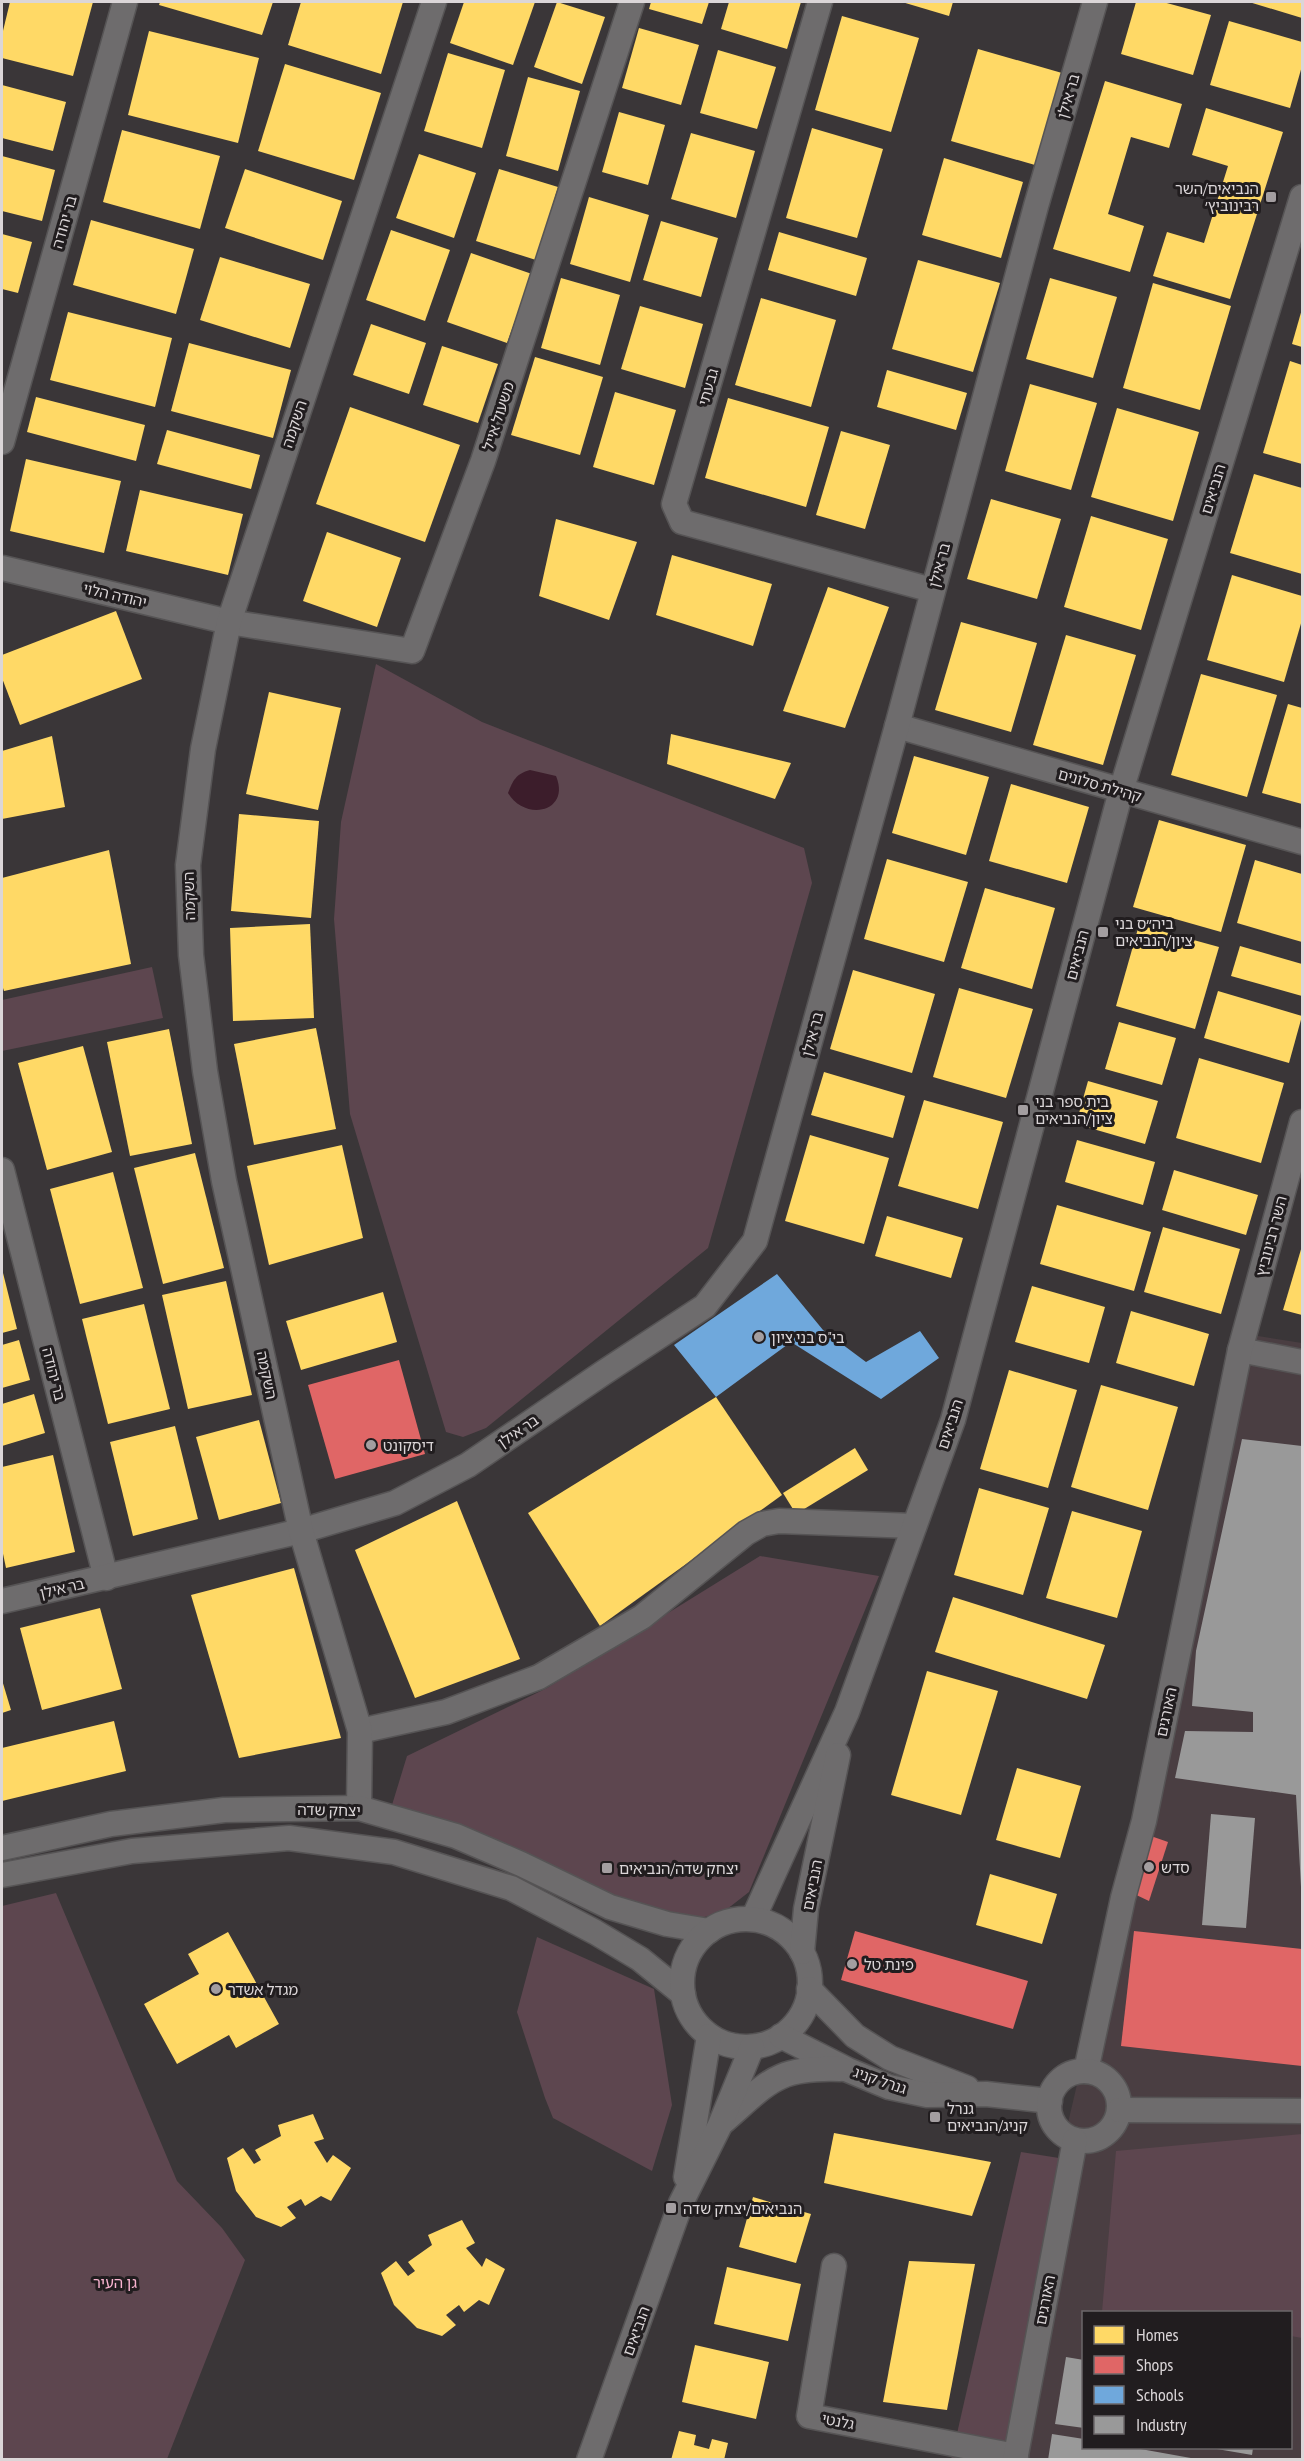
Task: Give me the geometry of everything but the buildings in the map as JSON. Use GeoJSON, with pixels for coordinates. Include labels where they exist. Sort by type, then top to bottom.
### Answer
{"type":"FeatureCollection","features":[{"type":"Feature","properties":{"kind":"street","name":"בר יהודה"},"geometry":{"type":"LineString","coordinates":[[2,442],[125,2]]}},
{"type":"Feature","properties":{"kind":"street","name":"השקמה"},"geometry":{"type":"LineString","coordinates":[[359,1808],[360,1731],[301,1531],[224,1181],[205,1071],[191,955],[188,865],[203,749],[229,622],[434,2]]}},
{"type":"Feature","properties":{"kind":"street","name":"משעול אייל"},"geometry":{"type":"LineString","coordinates":[[229,622],[412,651],[483,461],[632,2]]}},
{"type":"Feature","properties":{"kind":"street","name":"גבעתי"},"geometry":{"type":"LineString","coordinates":[[820,2],[674,504],[682,522],[932,590]]}},
{"type":"Feature","properties":{"kind":"street","name":"בר אילן"},"geometry":{"type":"LineString","coordinates":[[2,1601],[301,1531],[395,1503],[468,1465],[603,1372],[705,1306],[755,1241],[897,726],[1036,206],[1095,2]]}},
{"type":"Feature","properties":{"kind":"street","name":"הנביאים"},"geometry":{"type":"LineString","coordinates":[[753,1919],[847,1712],[953,1420],[1121,791],[1302,197]]}},
{"type":"Feature","properties":{"kind":"street","name":"יהודה הלוי"},"geometry":{"type":"LineString","coordinates":[[2,568],[229,622]]}},
{"type":"Feature","properties":{"kind":"street","name":"קהילת סלונים"},"geometry":{"type":"LineString","coordinates":[[897,726],[1302,842]]}},
{"type":"Feature","properties":{"kind":"street","name":"השר רבינוביץ"},"geometry":{"type":"LineString","coordinates":[[1240,1350],[1302,1122]]}},
{"type":"Feature","properties":{"kind":"street","name":"בר יהודה"},"geometry":{"type":"LineString","coordinates":[[2,1170],[106,1578]]}},
{"type":"Feature","properties":{"kind":"street"},"geometry":{"type":"LineString","coordinates":[[1240,1350],[1302,1362]]}},
{"type":"Feature","properties":{"kind":"street","name":"האורגים"},"geometry":{"type":"LineString","coordinates":[[1086,2072],[1123,1898],[1144,1821],[1240,1350]]}},
{"type":"Feature","properties":{"kind":"street"},"geometry":{"type":"LineString","coordinates":[[360,1731],[446,1712],[539,1677],[642,1617],[746,1533],[762,1524],[796,1521],[914,1526]]}},
{"type":"Feature","properties":{"kind":"street","name":"הנביאים"},"geometry":{"type":"LineString","coordinates":[[802,1952],[806,1909],[847,1712]]}},
{"type":"Feature","properties":{"kind":"street","name":"יצחק שדה"},"geometry":{"type":"LineString","coordinates":[[4,1846],[111,1824],[225,1810],[359,1808],[456,1836],[610,1907],[667,1924],[709,1931]]}},
{"type":"Feature","properties":{"kind":"street","name":"יצחק שדה"},"geometry":{"type":"LineString","coordinates":[[2,1875],[132,1851],[289,1838],[394,1852],[511,1888],[595,1932],[640,1959],[682,1994]]}},
{"type":"Feature","properties":{"kind":"street"},"geometry":{"type":"LineString","coordinates":[[753,1919],[772,1925],[789,1936],[802,1952],[808,1971],[809,1989],[805,2008],[795,2024],[781,2036],[752,2047],[730,2045],[710,2036],[697,2025],[682,1994],[682,1978],[686,1960],[695,1944],[709,1931],[722,1923],[753,1919]]}},
{"type":"Feature","properties":{"kind":"street","name":"גנרל קניג"},"geometry":{"type":"LineString","coordinates":[[809,1989],[855,2036],[890,2058],[986,2094]]}},
{"type":"Feature","properties":{"kind":"street","name":"הנביאים"},"geometry":{"type":"LineString","coordinates":[[681,2203],[710,2036]]}},
{"type":"Feature","properties":{"kind":"street","name":"גנרל קניג"},"geometry":{"type":"LineString","coordinates":[[781,2036],[848,2070],[889,2087],[927,2095],[986,2094],[1050,2101]]}},
{"type":"Feature","properties":{"kind":"street","name":"הנביאים"},"geometry":{"type":"LineString","coordinates":[[589,2460],[681,2203],[720,2125],[752,2047]]}},
{"type":"Feature","properties":{"kind":"street"},"geometry":{"type":"LineString","coordinates":[[720,2125],[773,2079],[790,2072],[811,2068],[848,2070]]}},
{"type":"Feature","properties":{"kind":"street"},"geometry":{"type":"LineString","coordinates":[[1078,2072],[1086,2072],[1104,2077],[1111,2084],[1116,2092],[1119,2110],[1117,2120],[1104,2135],[1095,2140],[1075,2140],[1058,2130],[1050,2111],[1050,2101],[1052,2093],[1062,2079],[1078,2072]]}},
{"type":"Feature","properties":{"kind":"street"},"geometry":{"type":"LineString","coordinates":[[1119,2110],[1302,2111]]}},
{"type":"Feature","properties":{"kind":"street","name":"האורגים"},"geometry":{"type":"LineString","coordinates":[[1016,2458],[1075,2140]]}},
{"type":"Feature","properties":{"kind":"street","name":"גלנטי"},"geometry":{"type":"LineString","coordinates":[[834,2266],[809,2416],[1016,2458]]}},
{"type":"Feature","properties":{"kind":"shaded area"},"geometry":{"type":"Polygon","coordinates":[[[530,770],[556,776],[559,788],[557,798],[552,805],[544,809],[525,808],[508,793],[516,778],[521,773],[530,770]]]}},
{"type":"Feature","properties":{"kind":"shaded area"},"geometry":{"type":"Polygon","coordinates":[[[1252,1335],[1302,1343],[1302,2459],[993,2460],[1061,2153],[1252,1335]]]}},
{"type":"Feature","properties":{"kind":"green space"},"geometry":{"type":"Polygon","coordinates":[[[376,664],[482,722],[804,848],[812,883],[708,1248],[486,1428],[463,1437],[446,1432],[350,1114],[334,919],[341,822],[376,664]]]}},
{"type":"Feature","properties":{"kind":"green space"},"geometry":{"type":"Polygon","coordinates":[[[152,967],[163,1018],[2,1051],[2,1000],[152,967]]]}},
{"type":"Feature","properties":{"kind":"green space"},"geometry":{"type":"Polygon","coordinates":[[[760,1556],[879,1576],[749,1892],[722,1913],[700,1918],[649,1913],[392,1805],[407,1756],[547,1688],[760,1556]]]}},
{"type":"Feature","properties":{"kind":"green space","name":"גן העיר"},"geometry":{"type":"Polygon","coordinates":[[[56,1893],[177,2181],[222,2228],[245,2260],[167,2459],[2,2459],[2,1906],[56,1893]]]}},
{"type":"Feature","properties":{"kind":"green space"},"geometry":{"type":"Polygon","coordinates":[[[537,1937],[654,1989],[672,2105],[652,2171],[553,2118],[517,2012],[537,1937]]]}},
{"type":"Feature","properties":{"kind":"green space"},"geometry":{"type":"Polygon","coordinates":[[[1302,2134],[1302,2338],[1292,2336],[1292,2311],[1102,2311],[1116,2151],[1302,2134]]]}},
{"type":"Feature","properties":{"kind":"green space"},"geometry":{"type":"Polygon","coordinates":[[[1021,2152],[1078,2161],[1015,2459],[951,2460],[1021,2152]]]}},
{"type":"Feature","properties":{"kind":"place","name":"הנביאים/השר רבינוביץ׳"},"geometry":{"type":"Point","coordinates":[1271,197]}},
{"type":"Feature","properties":{"kind":"place","name":"ביה״ס בני ציון/הנביאים"},"geometry":{"type":"Point","coordinates":[1103,932]}},
{"type":"Feature","properties":{"kind":"place","name":"בית ספר בני ציון/הנביאים"},"geometry":{"type":"Point","coordinates":[1023,1110]}},
{"type":"Feature","properties":{"kind":"place","name":"בי\"ס בני ציון"},"geometry":{"type":"Point","coordinates":[759,1337]}},
{"type":"Feature","properties":{"kind":"place","name":"דיסקונט"},"geometry":{"type":"Point","coordinates":[371,1445]}},
{"type":"Feature","properties":{"kind":"place","name":"סדש"},"geometry":{"type":"Point","coordinates":[1149,1867]}},
{"type":"Feature","properties":{"kind":"place","name":"יצחק שדה/הנביאים"},"geometry":{"type":"Point","coordinates":[607,1868]}},
{"type":"Feature","properties":{"kind":"place","name":"פינת טל"},"geometry":{"type":"Point","coordinates":[852,1964]}},
{"type":"Feature","properties":{"kind":"place","name":"מגדל אשדר"},"geometry":{"type":"Point","coordinates":[216,1989]}},
{"type":"Feature","properties":{"kind":"place","name":"גנרל קניג/הנביאים"},"geometry":{"type":"Point","coordinates":[935,2117]}},
{"type":"Feature","properties":{"kind":"place","name":"הנביאים/יצחק שדה"},"geometry":{"type":"Point","coordinates":[671,2208]}}]}
